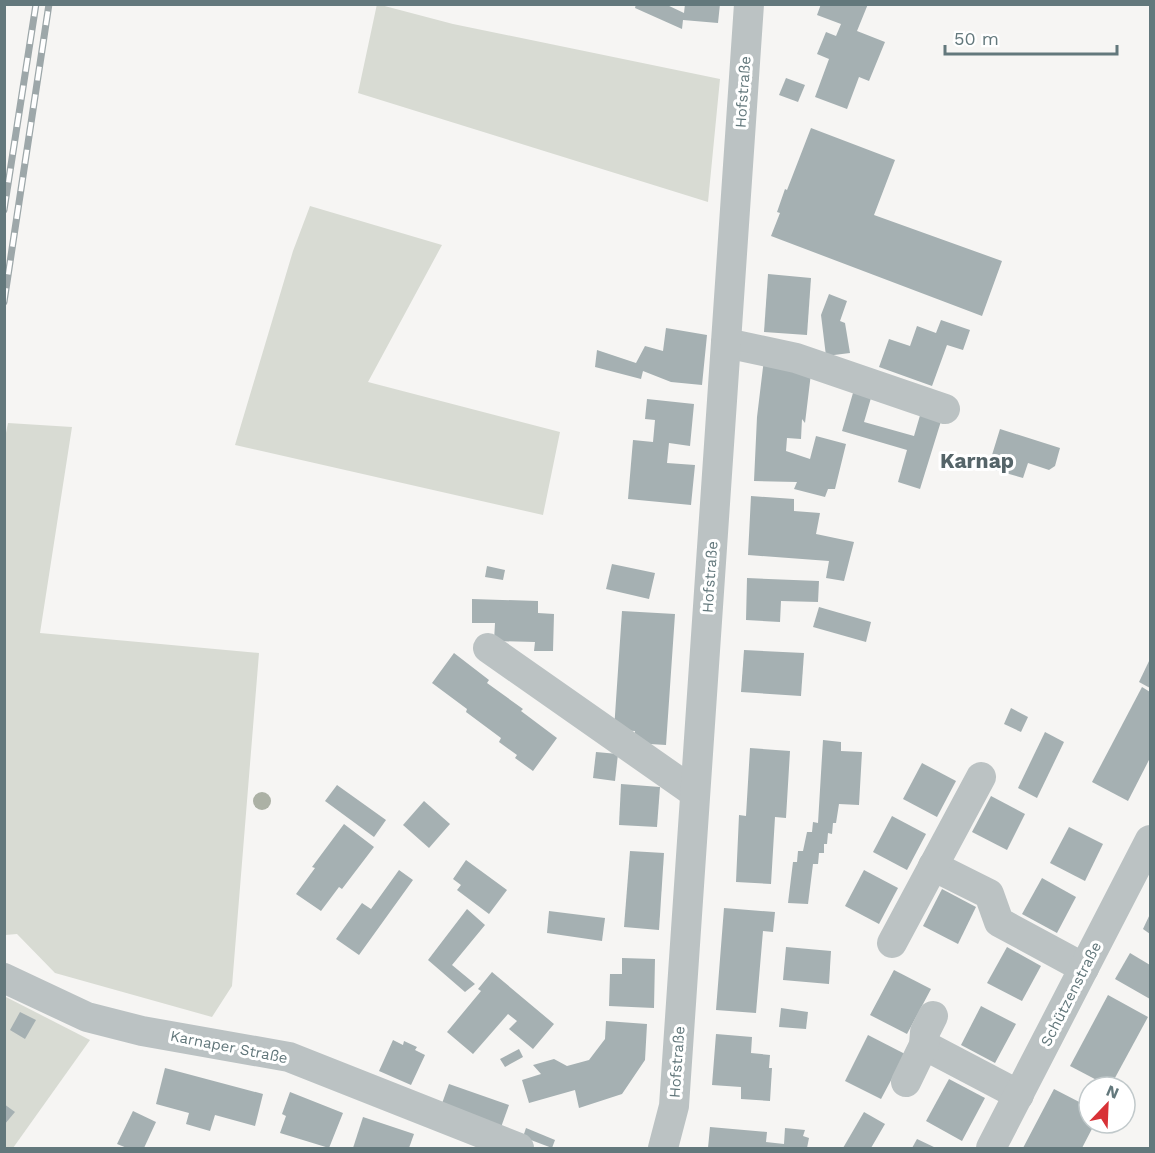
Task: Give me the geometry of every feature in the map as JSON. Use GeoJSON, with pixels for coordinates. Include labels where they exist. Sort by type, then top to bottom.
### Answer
{"type":"FeatureCollection","features":[{"type":"Feature","properties":{"kind":"street","name":"Hofstraße"},"geometry":{"type":"LineString","coordinates":[[663,1149],[674,1106],[749,4]]}},
{"type":"Feature","properties":{"kind":"street"},"geometry":{"type":"LineString","coordinates":[[726,343],[796,358],[945,409]]}},
{"type":"Feature","properties":{"kind":"street"},"geometry":{"type":"LineString","coordinates":[[488,648],[695,793]]}},
{"type":"Feature","properties":{"kind":"street"},"geometry":{"type":"LineString","coordinates":[[892,943],[981,777]]}},
{"type":"Feature","properties":{"kind":"street","name":"Schützenstraße"},"geometry":{"type":"LineString","coordinates":[[991,1149],[1150,840]]}},
{"type":"Feature","properties":{"kind":"street"},"geometry":{"type":"LineString","coordinates":[[933,866],[989,894],[999,922],[1084,968]]}},
{"type":"Feature","properties":{"kind":"street","name":"Karnaper Straße"},"geometry":{"type":"LineString","coordinates":[[4,978],[87,1017],[142,1031],[289,1057],[519,1149]]}},
{"type":"Feature","properties":{"kind":"street"},"geometry":{"type":"LineString","coordinates":[[906,1082],[924,1045],[925,1032],[933,1016]]}},
{"type":"Feature","properties":{"kind":"street"},"geometry":{"type":"LineString","coordinates":[[924,1045],[1019,1095]]}},
{"type":"Feature","properties":{"kind":"shaded area"},"geometry":{"type":"Polygon","coordinates":[[[377,4],[453,24],[720,79],[708,202],[358,93],[377,4]]]}},
{"type":"Feature","properties":{"kind":"shaded area"},"geometry":{"type":"Polygon","coordinates":[[[310,206],[442,245],[368,382],[560,432],[543,515],[235,445],[293,251],[310,206]]]}},
{"type":"Feature","properties":{"kind":"shaded area"},"geometry":{"type":"Polygon","coordinates":[[[8,423],[72,427],[40,633],[259,653],[232,986],[212,1017],[55,973],[17,934],[5,935],[4,443],[8,423]]]}},
{"type":"Feature","properties":{"kind":"shaded area"},"geometry":{"type":"Polygon","coordinates":[[[4,996],[90,1040],[13,1148],[5,1148],[4,996]]]}},
{"type":"Feature","properties":{"kind":"building"},"geometry":{"type":"Polygon","coordinates":[[[636,4],[665,4],[684,13],[685,4],[720,4],[718,23],[683,20],[682,29],[635,8],[636,4]]]}},
{"type":"Feature","properties":{"kind":"building"},"geometry":{"type":"Polygon","coordinates":[[[821,4],[868,4],[857,31],[885,42],[869,81],[859,77],[847,109],[815,97],[829,59],[817,54],[826,32],[836,36],[841,24],[817,15],[821,4]]]}},
{"type":"Feature","properties":{"kind":"building"},"geometry":{"type":"Polygon","coordinates":[[[786,78],[805,85],[798,102],[779,95],[786,78]]]}},
{"type":"Feature","properties":{"kind":"building"},"geometry":{"type":"Polygon","coordinates":[[[811,128],[895,160],[874,215],[1002,261],[982,316],[771,236],[780,213],[777,212],[785,189],[787,190],[811,128]]]}},
{"type":"Feature","properties":{"kind":"building"},"geometry":{"type":"Polygon","coordinates":[[[768,274],[811,278],[807,335],[764,332],[768,274]]]}},
{"type":"Feature","properties":{"kind":"building"},"geometry":{"type":"Polygon","coordinates":[[[829,294],[847,301],[840,321],[845,323],[850,353],[826,356],[821,315],[829,294]]]}},
{"type":"Feature","properties":{"kind":"building"},"geometry":{"type":"Polygon","coordinates":[[[941,320],[970,330],[963,350],[947,345],[932,386],[879,367],[889,339],[910,346],[917,326],[936,333],[941,320]]]}},
{"type":"Feature","properties":{"kind":"building"},"geometry":{"type":"Polygon","coordinates":[[[666,328],[707,335],[702,385],[671,382],[643,371],[641,379],[595,367],[597,350],[636,363],[645,346],[663,351],[666,328]]]}},
{"type":"Feature","properties":{"kind":"building"},"geometry":{"type":"Polygon","coordinates":[[[764,359],[812,365],[805,423],[802,419],[801,439],[787,438],[786,451],[810,459],[816,436],[846,444],[835,489],[828,489],[825,497],[794,489],[797,482],[754,481],[757,417],[764,359]]]}},
{"type":"Feature","properties":{"kind":"building"},"geometry":{"type":"Polygon","coordinates":[[[855,386],[873,391],[864,422],[914,436],[921,412],[942,418],[920,489],[898,482],[907,450],[842,431],[855,386]]]}},
{"type":"Feature","properties":{"kind":"building"},"geometry":{"type":"Polygon","coordinates":[[[647,399],[694,404],[690,446],[669,443],[667,463],[695,465],[691,505],[628,499],[633,440],[653,442],[655,420],[645,419],[647,399]]]}},
{"type":"Feature","properties":{"kind":"building"},"geometry":{"type":"Polygon","coordinates":[[[1000,429],[1060,448],[1055,466],[1049,470],[1028,463],[1023,478],[988,468],[1000,429]]]}},
{"type":"Feature","properties":{"kind":"building"},"geometry":{"type":"Polygon","coordinates":[[[751,496],[794,499],[794,511],[820,513],[816,534],[854,542],[844,581],[826,578],[829,561],[748,555],[751,496]]]}},
{"type":"Feature","properties":{"kind":"building"},"geometry":{"type":"Polygon","coordinates":[[[612,564],[655,573],[649,599],[606,589],[612,564]]]}},
{"type":"Feature","properties":{"kind":"building"},"geometry":{"type":"Polygon","coordinates":[[[487,566],[505,570],[503,580],[485,577],[487,566]]]}},
{"type":"Feature","properties":{"kind":"building"},"geometry":{"type":"Polygon","coordinates":[[[747,578],[819,581],[818,602],[781,601],[780,622],[746,620],[747,578]]]}},
{"type":"Feature","properties":{"kind":"building"},"geometry":{"type":"Polygon","coordinates":[[[472,599],[538,601],[538,613],[554,614],[553,651],[534,651],[535,642],[494,641],[495,623],[472,623],[472,599]]]}},
{"type":"Feature","properties":{"kind":"building"},"geometry":{"type":"Polygon","coordinates":[[[819,607],[871,622],[866,642],[813,627],[819,607]]]}},
{"type":"Feature","properties":{"kind":"building"},"geometry":{"type":"Polygon","coordinates":[[[622,611],[675,614],[666,745],[634,743],[635,731],[614,730],[622,611]]]}},
{"type":"Feature","properties":{"kind":"building"},"geometry":{"type":"Polygon","coordinates":[[[744,650],[804,653],[801,696],[741,692],[744,650]]]}},
{"type":"Feature","properties":{"kind":"building"},"geometry":{"type":"Polygon","coordinates":[[[454,653],[489,680],[487,683],[557,738],[533,771],[499,742],[501,738],[432,683],[454,653]]]}},
{"type":"Feature","properties":{"kind":"building"},"geometry":{"type":"Polygon","coordinates":[[[1150,659],[1150,688],[1139,682],[1150,659]]]}},
{"type":"Feature","properties":{"kind":"building"},"geometry":{"type":"Polygon","coordinates":[[[1142,687],[1150,692],[1150,758],[1128,801],[1092,782],[1142,687]]]}},
{"type":"Feature","properties":{"kind":"building"},"geometry":{"type":"Polygon","coordinates":[[[1011,708],[1028,717],[1021,732],[1004,724],[1011,708]]]}},
{"type":"Feature","properties":{"kind":"building"},"geometry":{"type":"Polygon","coordinates":[[[1045,732],[1064,742],[1037,798],[1018,788],[1045,732]]]}},
{"type":"Feature","properties":{"kind":"building"},"geometry":{"type":"Polygon","coordinates":[[[823,740],[841,742],[841,751],[862,752],[859,805],[839,804],[836,823],[833,823],[832,834],[828,833],[824,853],[819,853],[818,864],[813,864],[808,904],[788,903],[793,862],[797,862],[798,851],[803,851],[807,832],[812,832],[813,822],[818,823],[823,740]]]}},
{"type":"Feature","properties":{"kind":"building"},"geometry":{"type":"Polygon","coordinates":[[[750,748],[790,751],[786,818],[775,817],[771,884],[736,882],[739,815],[746,816],[750,748]]]}},
{"type":"Feature","properties":{"kind":"building"},"geometry":{"type":"Polygon","coordinates":[[[596,752],[618,754],[615,781],[593,778],[596,752]]]}},
{"type":"Feature","properties":{"kind":"building"},"geometry":{"type":"Polygon","coordinates":[[[922,763],[956,781],[937,817],[903,799],[922,763]]]}},
{"type":"Feature","properties":{"kind":"building"},"geometry":{"type":"Polygon","coordinates":[[[621,784],[660,787],[657,827],[619,825],[621,784]]]}},
{"type":"Feature","properties":{"kind":"building"},"geometry":{"type":"Polygon","coordinates":[[[337,785],[386,820],[374,837],[325,801],[337,785]]]}},
{"type":"Feature","properties":{"kind":"building"},"geometry":{"type":"Polygon","coordinates":[[[991,796],[1025,814],[1007,850],[972,832],[991,796]]]}},
{"type":"Feature","properties":{"kind":"building"},"geometry":{"type":"Polygon","coordinates":[[[424,801],[450,824],[429,848],[403,825],[424,801]]]}},
{"type":"Feature","properties":{"kind":"building"},"geometry":{"type":"Polygon","coordinates":[[[892,816],[926,834],[907,870],[873,852],[892,816]]]}},
{"type":"Feature","properties":{"kind":"building"},"geometry":{"type":"Polygon","coordinates":[[[344,824],[374,847],[342,889],[339,887],[321,911],[296,894],[315,868],[312,867],[344,824]]]}},
{"type":"Feature","properties":{"kind":"building"},"geometry":{"type":"Polygon","coordinates":[[[1069,827],[1103,844],[1085,881],[1050,863],[1069,827]]]}},
{"type":"Feature","properties":{"kind":"building"},"geometry":{"type":"Polygon","coordinates":[[[630,851],[664,853],[659,930],[624,927],[630,851]]]}},
{"type":"Feature","properties":{"kind":"building"},"geometry":{"type":"Polygon","coordinates":[[[466,860],[507,890],[489,914],[457,890],[461,885],[453,879],[466,860]]]}},
{"type":"Feature","properties":{"kind":"building"},"geometry":{"type":"Polygon","coordinates":[[[399,870],[413,880],[359,955],[336,939],[362,903],[371,909],[399,870]]]}},
{"type":"Feature","properties":{"kind":"building"},"geometry":{"type":"Polygon","coordinates":[[[864,870],[898,888],[879,924],[845,906],[864,870]]]}},
{"type":"Feature","properties":{"kind":"building"},"geometry":{"type":"Polygon","coordinates":[[[1042,878],[1076,897],[1057,933],[1022,914],[1042,878]]]}},
{"type":"Feature","properties":{"kind":"building"},"geometry":{"type":"Polygon","coordinates":[[[942,889],[976,907],[958,944],[923,926],[942,889]]]}},
{"type":"Feature","properties":{"kind":"building"},"geometry":{"type":"Polygon","coordinates":[[[724,908],[775,912],[773,932],[763,931],[756,1013],[716,1010],[724,908]]]}},
{"type":"Feature","properties":{"kind":"building"},"geometry":{"type":"Polygon","coordinates":[[[467,909],[485,925],[452,965],[475,984],[465,992],[428,960],[467,909]]]}},
{"type":"Feature","properties":{"kind":"building"},"geometry":{"type":"Polygon","coordinates":[[[549,911],[605,918],[602,941],[547,933],[549,911]]]}},
{"type":"Feature","properties":{"kind":"building"},"geometry":{"type":"Polygon","coordinates":[[[1150,914],[1150,934],[1143,929],[1150,914]]]}},
{"type":"Feature","properties":{"kind":"building"},"geometry":{"type":"Polygon","coordinates":[[[786,947],[831,951],[829,984],[783,980],[786,947]]]}},
{"type":"Feature","properties":{"kind":"building"},"geometry":{"type":"Polygon","coordinates":[[[1007,947],[1041,966],[1022,1001],[987,983],[1007,947]]]}},
{"type":"Feature","properties":{"kind":"building"},"geometry":{"type":"Polygon","coordinates":[[[1130,953],[1150,965],[1150,999],[1115,979],[1130,953]]]}},
{"type":"Feature","properties":{"kind":"building"},"geometry":{"type":"Polygon","coordinates":[[[622,958],[655,959],[654,1008],[609,1006],[610,974],[622,974],[622,958]]]}},
{"type":"Feature","properties":{"kind":"building"},"geometry":{"type":"Polygon","coordinates":[[[894,970],[931,989],[907,1034],[870,1015],[894,970]]]}},
{"type":"Feature","properties":{"kind":"building"},"geometry":{"type":"Polygon","coordinates":[[[492,972],[554,1024],[533,1049],[509,1029],[517,1021],[508,1014],[473,1054],[447,1032],[481,991],[478,989],[492,972]]]}},
{"type":"Feature","properties":{"kind":"building"},"geometry":{"type":"Polygon","coordinates":[[[1108,995],[1148,1017],[1117,1075],[1087,1075],[1070,1066],[1108,995]]]}},
{"type":"Feature","properties":{"kind":"building"},"geometry":{"type":"Polygon","coordinates":[[[981,1006],[1016,1024],[995,1063],[961,1045],[981,1006]]]}},
{"type":"Feature","properties":{"kind":"building"},"geometry":{"type":"Polygon","coordinates":[[[781,1008],[808,1012],[806,1029],[779,1027],[781,1008]]]}},
{"type":"Feature","properties":{"kind":"building"},"geometry":{"type":"Polygon","coordinates":[[[20,1012],[36,1020],[25,1039],[10,1030],[20,1012]]]}},
{"type":"Feature","properties":{"kind":"building"},"geometry":{"type":"Polygon","coordinates":[[[606,1021],[647,1024],[645,1060],[622,1094],[579,1108],[575,1090],[529,1103],[522,1080],[541,1074],[533,1065],[554,1059],[567,1066],[589,1060],[605,1039],[606,1021]]]}},
{"type":"Feature","properties":{"kind":"building"},"geometry":{"type":"Polygon","coordinates":[[[716,1034],[752,1037],[751,1053],[770,1055],[769,1068],[772,1068],[770,1101],[741,1099],[741,1087],[712,1085],[716,1034]]]}},
{"type":"Feature","properties":{"kind":"building"},"geometry":{"type":"Polygon","coordinates":[[[868,1035],[905,1054],[881,1099],[845,1081],[868,1035]]]}},
{"type":"Feature","properties":{"kind":"building"},"geometry":{"type":"Polygon","coordinates":[[[393,1040],[403,1045],[404,1041],[417,1047],[415,1050],[425,1055],[411,1085],[379,1071],[393,1040]]]}},
{"type":"Feature","properties":{"kind":"building"},"geometry":{"type":"Polygon","coordinates":[[[519,1049],[523,1057],[505,1067],[500,1059],[519,1049]]]}},
{"type":"Feature","properties":{"kind":"building"},"geometry":{"type":"Polygon","coordinates":[[[165,1068],[263,1094],[255,1126],[215,1115],[210,1131],[186,1124],[189,1113],[156,1104],[165,1068]]]}},
{"type":"Feature","properties":{"kind":"building"},"geometry":{"type":"Polygon","coordinates":[[[949,1079],[985,1098],[962,1141],[926,1121],[949,1079]]]}},
{"type":"Feature","properties":{"kind":"building"},"geometry":{"type":"Polygon","coordinates":[[[449,1084],[509,1105],[500,1130],[440,1109],[449,1084]]]}},
{"type":"Feature","properties":{"kind":"building"},"geometry":{"type":"Polygon","coordinates":[[[1054,1089],[1077,1101],[1077,1135],[1089,1135],[1082,1148],[1023,1148],[1054,1089]]]}},
{"type":"Feature","properties":{"kind":"building"},"geometry":{"type":"Polygon","coordinates":[[[290,1092],[343,1113],[329,1148],[280,1133],[286,1116],[282,1114],[290,1092]]]}},
{"type":"Feature","properties":{"kind":"building"},"geometry":{"type":"Polygon","coordinates":[[[4,1104],[15,1112],[4,1125],[4,1104]]]}},
{"type":"Feature","properties":{"kind":"building"},"geometry":{"type":"Polygon","coordinates":[[[133,1111],[156,1122],[144,1148],[127,1148],[117,1144],[133,1111]]]}},
{"type":"Feature","properties":{"kind":"building"},"geometry":{"type":"Polygon","coordinates":[[[864,1112],[885,1124],[871,1148],[843,1148],[864,1112]]]}},
{"type":"Feature","properties":{"kind":"building"},"geometry":{"type":"Polygon","coordinates":[[[363,1117],[414,1134],[409,1148],[353,1148],[363,1117]]]}},
{"type":"Feature","properties":{"kind":"building"},"geometry":{"type":"Polygon","coordinates":[[[710,1127],[767,1132],[766,1142],[784,1144],[785,1128],[805,1130],[803,1136],[809,1138],[807,1148],[708,1148],[710,1127]]]}},
{"type":"Feature","properties":{"kind":"building"},"geometry":{"type":"Polygon","coordinates":[[[526,1128],[555,1140],[552,1148],[523,1137],[526,1128]]]}},
{"type":"Feature","properties":{"kind":"building"},"geometry":{"type":"Polygon","coordinates":[[[917,1139],[936,1148],[912,1148],[917,1139]]]}},
{"type":"Feature","properties":{"kind":"railway"},"geometry":{"type":"LineString","coordinates":[[4,210],[36,4]]}},
{"type":"Feature","properties":{"kind":"railway"},"geometry":{"type":"LineString","coordinates":[[4,302],[49,4]]}},
{"type":"Feature","properties":{"kind":"district","name":"Karnap"},"geometry":{"type":"Point","coordinates":[977,461]}}]}
